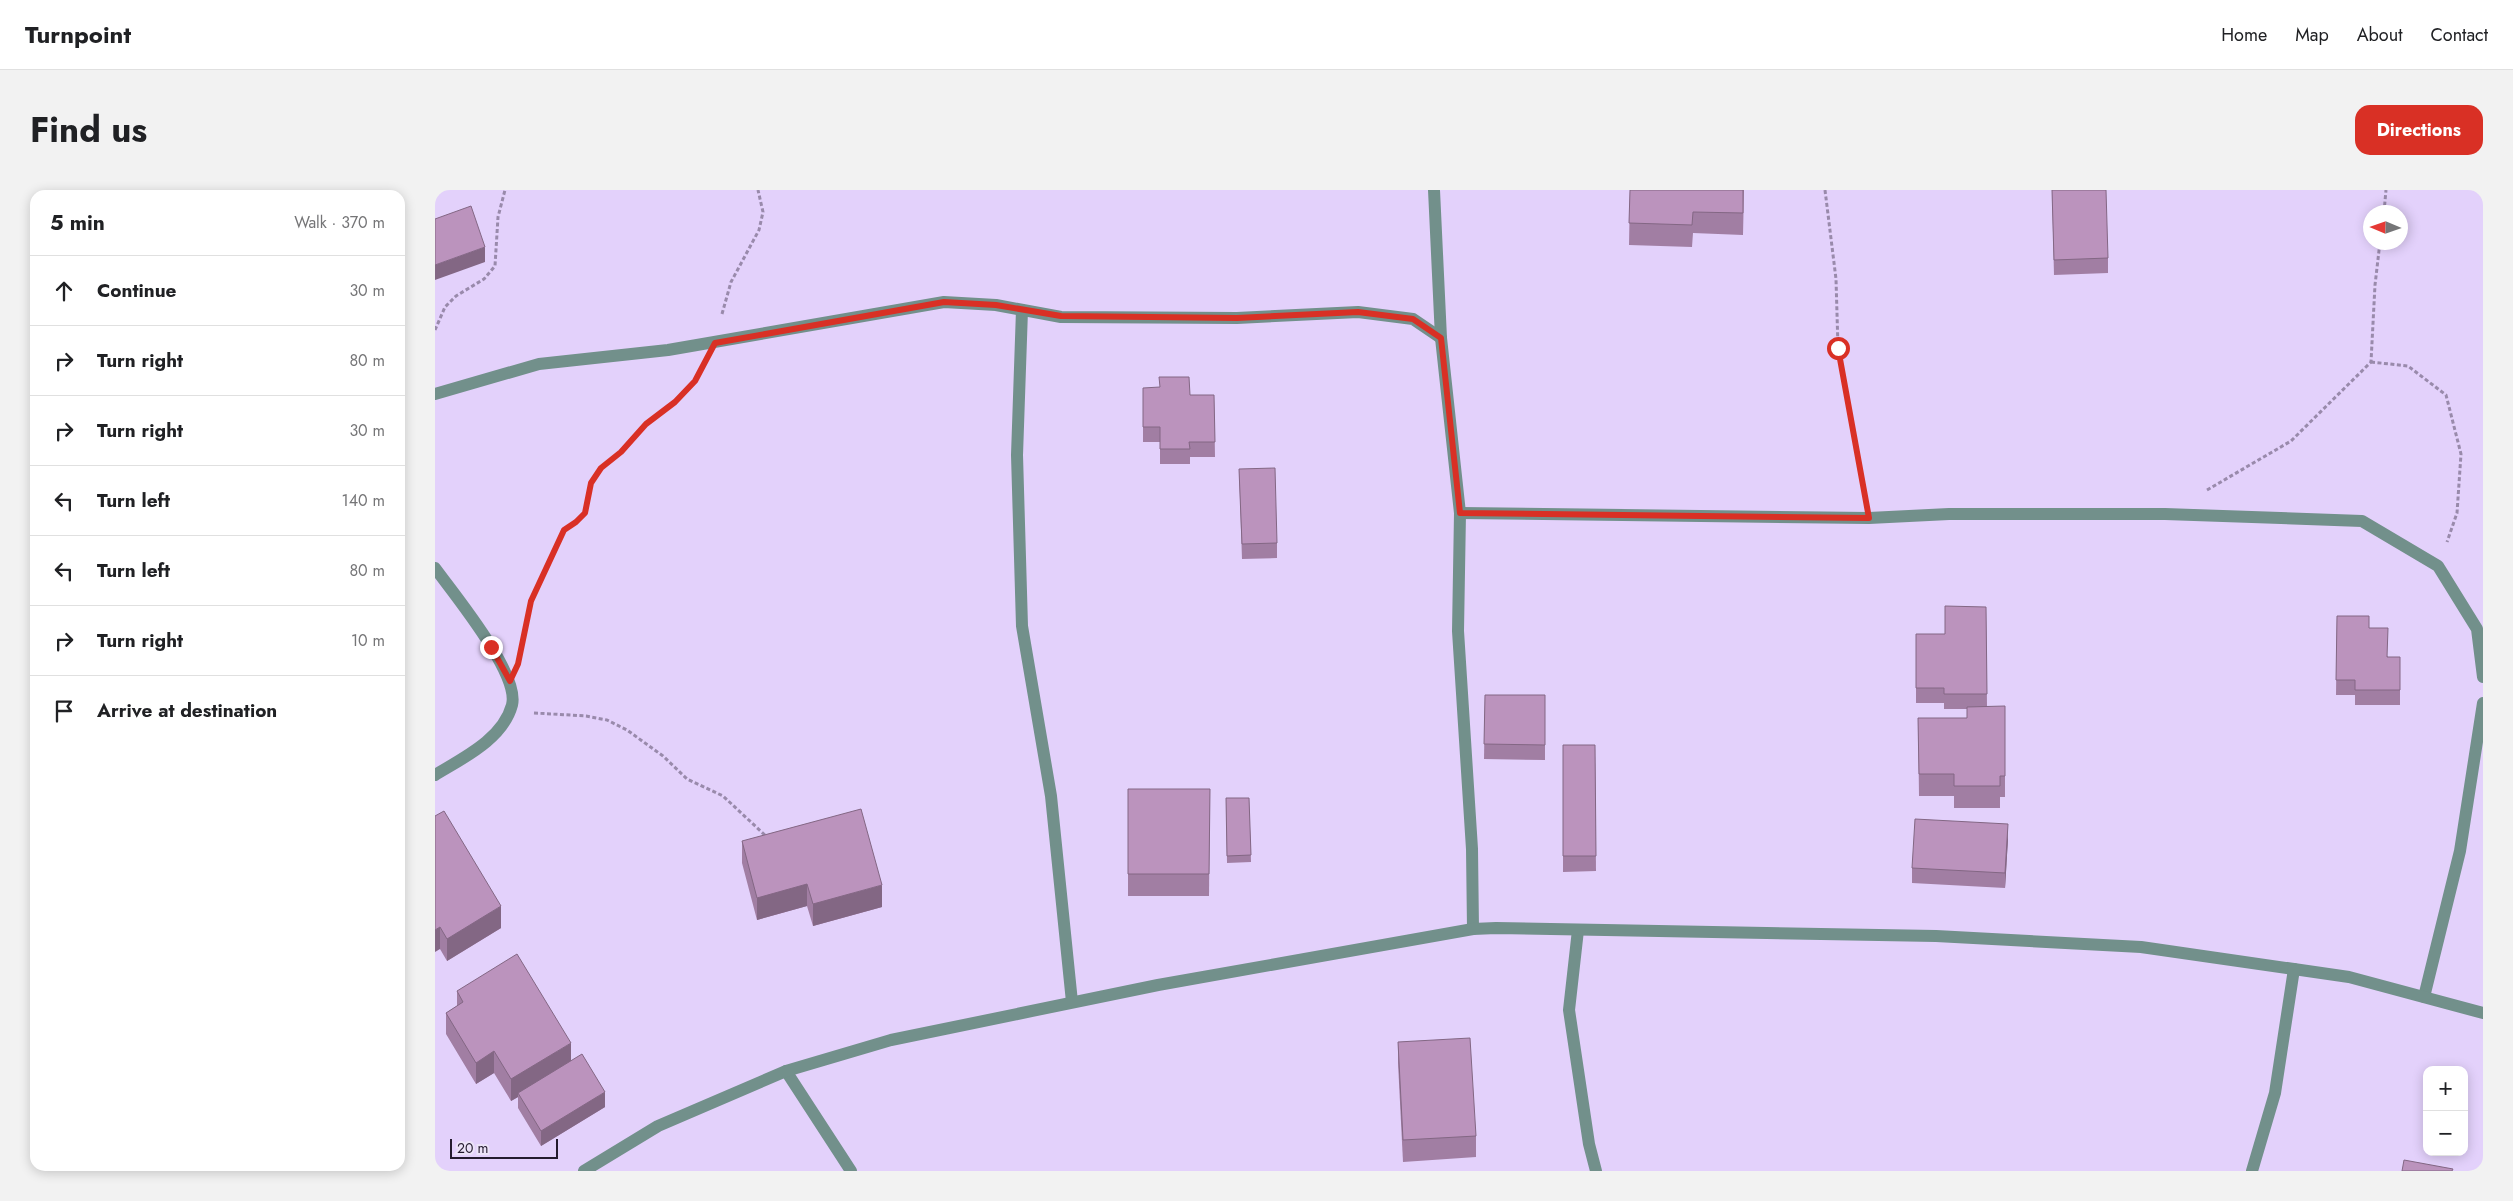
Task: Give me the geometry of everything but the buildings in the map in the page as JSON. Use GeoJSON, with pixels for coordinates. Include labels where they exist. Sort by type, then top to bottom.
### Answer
{"type":"FeatureCollection","features":[{"type":"Feature","properties":{"kind":"street"},"geometry":{"type":"LineString","coordinates":[[1434,190],[1441,338],[1460,513],[1458,631],[1472,849],[1473,929]]}},
{"type":"Feature","properties":{"kind":"street"},"geometry":{"type":"LineString","coordinates":[[435,394],[539,364],[715,343],[944,302],[996,305],[1061,316],[1198,318],[1358,312],[1413,319],[1441,338]]}},
{"type":"Feature","properties":{"kind":"street"},"geometry":{"type":"LineString","coordinates":[[1022,310],[1017,455],[1022,626],[1051,796],[1073,1002]]}},
{"type":"Feature","properties":{"kind":"street"},"geometry":{"type":"LineString","coordinates":[[1460,513],[1869,518],[1949,514],[2165,514],[2362,521],[2438,566],[2477,629],[2483,676]]}},
{"type":"Feature","properties":{"kind":"street"},"geometry":{"type":"LineString","coordinates":[[435,568],[491,647],[510,681],[514,695],[512,706],[499,728],[479,748],[435,775]]}},
{"type":"Feature","properties":{"kind":"street"},"geometry":{"type":"LineString","coordinates":[[2424,997],[2460,851],[2483,703]]}},
{"type":"Feature","properties":{"kind":"street"},"geometry":{"type":"LineString","coordinates":[[584,1171],[657,1126],[786,1071],[891,1040],[1073,1002],[1473,929],[1946,936],[2141,947],[2349,977],[2483,1013]]}},
{"type":"Feature","properties":{"kind":"street"},"geometry":{"type":"LineString","coordinates":[[1578,930],[1569,1010],[1595,1171]]}},
{"type":"Feature","properties":{"kind":"street"},"geometry":{"type":"LineString","coordinates":[[2252,1171],[2275,1093],[2294,969]]}},
{"type":"Feature","properties":{"kind":"street"},"geometry":{"type":"LineString","coordinates":[[786,1071],[851,1171]]}},
{"type":"Feature","properties":{"kind":"path"},"geometry":{"type":"LineString","coordinates":[[435,330],[445,307],[456,296],[484,279],[495,266],[498,217],[505,190]]}},
{"type":"Feature","properties":{"kind":"path"},"geometry":{"type":"LineString","coordinates":[[510,681],[518,664],[531,601],[564,530],[585,513],[591,483],[601,468],[621,452],[646,424],[675,402],[695,381],[715,343],[731,282],[759,230],[763,212],[758,190]]}},
{"type":"Feature","properties":{"kind":"path"},"geometry":{"type":"LineString","coordinates":[[1825,190],[1836,279],[1838,348],[1869,518]]}},
{"type":"Feature","properties":{"kind":"path"},"geometry":{"type":"LineString","coordinates":[[2385,205],[2386,190]]}},
{"type":"Feature","properties":{"kind":"path"},"geometry":{"type":"LineString","coordinates":[[2165,514],[2291,441],[2371,362],[2375,285],[2379,250]]}},
{"type":"Feature","properties":{"kind":"path"},"geometry":{"type":"LineString","coordinates":[[2371,362],[2408,366],[2445,395],[2461,454],[2457,513],[2438,566]]}},
{"type":"Feature","properties":{"kind":"path"},"geometry":{"type":"LineString","coordinates":[[512,706],[534,712],[600,719],[627,730],[663,756],[687,779],[723,796],[767,836]]}},
{"type":"Feature","properties":{"kind":"route"},"geometry":{"type":"LineString","coordinates":[[491,647],[510,681],[518,664],[531,601],[564,530],[585,513],[591,483],[601,468],[621,452],[646,424],[675,402],[695,381],[715,343],[944,302],[996,305],[1061,316],[1237,318],[1358,312],[1413,319],[1441,338],[1460,513],[1869,518],[1838,348]]}}]}
